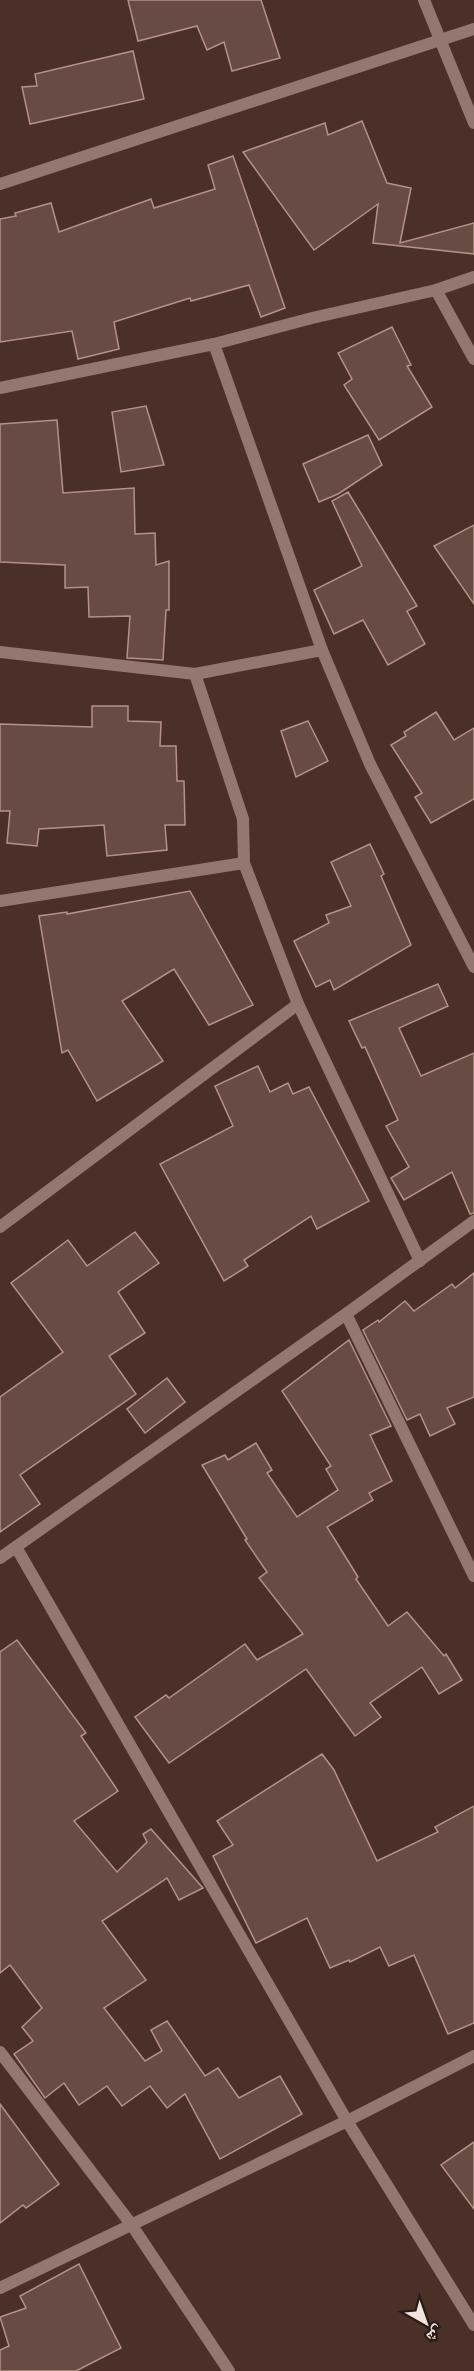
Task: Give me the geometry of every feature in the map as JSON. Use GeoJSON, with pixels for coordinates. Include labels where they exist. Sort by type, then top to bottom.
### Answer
{"type":"FeatureCollection","features":[{"type":"Feature","properties":{"kind":"street"},"geometry":{"type":"LineString","coordinates":[[424,0],[474,123]]}},
{"type":"Feature","properties":{"kind":"street"},"geometry":{"type":"LineString","coordinates":[[0,184],[474,29]]}},
{"type":"Feature","properties":{"kind":"street"},"geometry":{"type":"LineString","coordinates":[[0,388],[214,344],[312,318],[436,290],[474,278]]}},
{"type":"Feature","properties":{"kind":"street"},"geometry":{"type":"LineString","coordinates":[[436,290],[474,359]]}},
{"type":"Feature","properties":{"kind":"street"},"geometry":{"type":"LineString","coordinates":[[214,344],[322,650],[370,764],[474,967]]}},
{"type":"Feature","properties":{"kind":"street"},"geometry":{"type":"LineString","coordinates":[[0,652],[195,674],[322,650]]}},
{"type":"Feature","properties":{"kind":"street"},"geometry":{"type":"LineString","coordinates":[[195,674],[243,819],[244,863],[298,1004],[420,1261]]}},
{"type":"Feature","properties":{"kind":"street"},"geometry":{"type":"LineString","coordinates":[[0,901],[244,863]]}},
{"type":"Feature","properties":{"kind":"street"},"geometry":{"type":"LineString","coordinates":[[0,1227],[298,1004]]}},
{"type":"Feature","properties":{"kind":"street"},"geometry":{"type":"LineString","coordinates":[[0,1558],[474,1221]]}},
{"type":"Feature","properties":{"kind":"street"},"geometry":{"type":"LineString","coordinates":[[346,1314],[474,1576]]}},
{"type":"Feature","properties":{"kind":"street"},"geometry":{"type":"LineString","coordinates":[[16,1547],[347,2121],[474,2325]]}},
{"type":"Feature","properties":{"kind":"street"},"geometry":{"type":"LineString","coordinates":[[0,2052],[131,2224],[229,2371]]}},
{"type":"Feature","properties":{"kind":"street"},"geometry":{"type":"LineString","coordinates":[[0,2288],[347,2121],[474,2056]]}},
{"type":"Feature","properties":{"kind":"building"},"geometry":{"type":"Polygon","coordinates":[[[128,0],[261,0],[280,58],[232,71],[224,42],[207,50],[197,26],[138,41],[128,0]]]}},
{"type":"Feature","properties":{"kind":"building"},"geometry":{"type":"Polygon","coordinates":[[[133,51],[144,99],[30,124],[22,87],[37,86],[35,74],[133,51]]]}},
{"type":"Feature","properties":{"kind":"building"},"geometry":{"type":"Polygon","coordinates":[[[362,121],[387,183],[411,188],[400,243],[474,223],[474,254],[373,243],[378,204],[314,250],[243,152],[325,123],[328,135],[362,121]]]}},
{"type":"Feature","properties":{"kind":"building"},"geometry":{"type":"Polygon","coordinates":[[[233,156],[285,308],[261,317],[249,285],[191,301],[190,298],[114,322],[119,349],[78,359],[72,331],[0,342],[0,219],[16,216],[15,213],[51,203],[59,232],[151,199],[154,208],[215,189],[208,165],[233,156]]]}},
{"type":"Feature","properties":{"kind":"building"},"geometry":{"type":"Polygon","coordinates":[[[392,327],[411,365],[407,366],[432,407],[379,440],[344,385],[352,379],[338,353],[392,327]]]}},
{"type":"Feature","properties":{"kind":"building"},"geometry":{"type":"Polygon","coordinates":[[[146,406],[164,465],[121,472],[112,412],[146,406]]]}},
{"type":"Feature","properties":{"kind":"building"},"geometry":{"type":"Polygon","coordinates":[[[57,420],[63,493],[134,488],[135,534],[155,533],[156,565],[169,561],[169,610],[166,610],[163,660],[127,658],[130,616],[89,617],[88,587],[65,588],[65,565],[0,562],[0,424],[57,420]]]}},
{"type":"Feature","properties":{"kind":"building"},"geometry":{"type":"Polygon","coordinates":[[[368,435],[382,465],[338,494],[319,502],[303,464],[368,435]]]}},
{"type":"Feature","properties":{"kind":"building"},"geometry":{"type":"Polygon","coordinates":[[[348,492],[417,606],[407,611],[425,644],[388,665],[363,620],[334,634],[314,590],[362,566],[332,501],[348,492]]]}},
{"type":"Feature","properties":{"kind":"building"},"geometry":{"type":"Polygon","coordinates":[[[474,525],[474,604],[434,546],[474,525]]]}},
{"type":"Feature","properties":{"kind":"building"},"geometry":{"type":"Polygon","coordinates":[[[92,706],[128,706],[128,721],[161,722],[160,746],[176,746],[177,781],[184,781],[185,825],[165,825],[167,850],[107,856],[104,825],[39,829],[37,846],[7,843],[10,811],[0,811],[0,724],[92,727],[92,706]]]}},
{"type":"Feature","properties":{"kind":"building"},"geometry":{"type":"Polygon","coordinates":[[[436,712],[454,740],[474,728],[474,799],[431,823],[415,797],[422,793],[391,745],[406,736],[404,732],[436,712]]]}},
{"type":"Feature","properties":{"kind":"building"},"geometry":{"type":"Polygon","coordinates":[[[308,721],[328,761],[296,777],[281,731],[308,721]]]}},
{"type":"Feature","properties":{"kind":"building"},"geometry":{"type":"Polygon","coordinates":[[[370,844],[384,874],[381,876],[411,945],[334,990],[330,980],[316,987],[294,941],[329,923],[326,915],[351,906],[331,862],[370,844]]]}},
{"type":"Feature","properties":{"kind":"building"},"geometry":{"type":"Polygon","coordinates":[[[190,891],[253,1005],[209,1025],[174,969],[122,1001],[163,1061],[97,1101],[68,1050],[62,1053],[39,916],[67,912],[67,914],[190,891]]]}},
{"type":"Feature","properties":{"kind":"building"},"geometry":{"type":"Polygon","coordinates":[[[438,984],[448,1006],[399,1028],[421,1076],[474,1053],[474,1213],[470,1214],[452,1172],[404,1200],[391,1178],[409,1167],[386,1126],[398,1120],[365,1047],[362,1048],[349,1021],[438,984]]]}},
{"type":"Feature","properties":{"kind":"building"},"geometry":{"type":"Polygon","coordinates":[[[258,1066],[270,1092],[288,1083],[293,1094],[309,1087],[369,1201],[317,1229],[311,1216],[244,1260],[248,1266],[224,1281],[160,1164],[233,1126],[215,1086],[258,1066]]]}},
{"type":"Feature","properties":{"kind":"building"},"geometry":{"type":"Polygon","coordinates":[[[135,1232],[159,1263],[118,1292],[145,1333],[109,1356],[136,1394],[20,1475],[40,1504],[0,1532],[0,1397],[63,1352],[11,1283],[68,1240],[87,1266],[135,1232]]]}},
{"type":"Feature","properties":{"kind":"building"},"geometry":{"type":"Polygon","coordinates":[[[474,1273],[474,1397],[447,1408],[455,1424],[430,1436],[420,1414],[407,1420],[363,1330],[378,1320],[379,1322],[405,1301],[414,1311],[452,1284],[455,1288],[474,1273]]]}},
{"type":"Feature","properties":{"kind":"building"},"geometry":{"type":"Polygon","coordinates":[[[349,1340],[391,1426],[370,1435],[392,1481],[369,1493],[373,1500],[327,1527],[358,1577],[356,1579],[388,1626],[407,1612],[444,1656],[446,1654],[462,1680],[439,1694],[422,1667],[370,1703],[381,1717],[355,1736],[306,1669],[169,1763],[135,1717],[166,1695],[169,1698],[245,1644],[257,1660],[303,1634],[259,1578],[267,1572],[245,1540],[247,1539],[202,1465],[225,1455],[228,1460],[256,1443],[272,1470],[267,1473],[297,1517],[338,1490],[326,1469],[331,1466],[282,1391],[349,1340]]]}},
{"type":"Feature","properties":{"kind":"building"},"geometry":{"type":"Polygon","coordinates":[[[167,1378],[185,1402],[145,1433],[127,1409],[167,1378]]]}},
{"type":"Feature","properties":{"kind":"building"},"geometry":{"type":"Polygon","coordinates":[[[17,1640],[86,1733],[81,1736],[118,1791],[74,1821],[117,1872],[147,1842],[143,1834],[151,1829],[203,1888],[179,1900],[167,1878],[102,1921],[146,1980],[104,2008],[145,2061],[162,2051],[151,2030],[167,2021],[205,2076],[218,2068],[239,2098],[280,2076],[302,2114],[220,2159],[185,2094],[167,2108],[150,2086],[122,2106],[107,2086],[79,2105],[64,2083],[45,2098],[14,2054],[33,2041],[22,2027],[42,2008],[10,1965],[0,1973],[0,1652],[17,1640]]]}},
{"type":"Feature","properties":{"kind":"building"},"geometry":{"type":"Polygon","coordinates":[[[322,1754],[334,1770],[377,1861],[438,1832],[435,1827],[474,1806],[474,2023],[448,2034],[414,1955],[389,1966],[380,1947],[350,1962],[349,1960],[330,1968],[307,1918],[256,1943],[213,1856],[233,1845],[217,1821],[322,1754]]]}},
{"type":"Feature","properties":{"kind":"building"},"geometry":{"type":"Polygon","coordinates":[[[0,2104],[59,2184],[26,2208],[23,2205],[0,2223],[0,2104]]]}},
{"type":"Feature","properties":{"kind":"building"},"geometry":{"type":"Polygon","coordinates":[[[474,2142],[474,2209],[441,2165],[474,2142]]]}},
{"type":"Feature","properties":{"kind":"building"},"geometry":{"type":"Polygon","coordinates":[[[79,2264],[121,2348],[76,2371],[0,2371],[0,2350],[9,2346],[0,2317],[26,2308],[20,2296],[79,2264]]]}}]}
